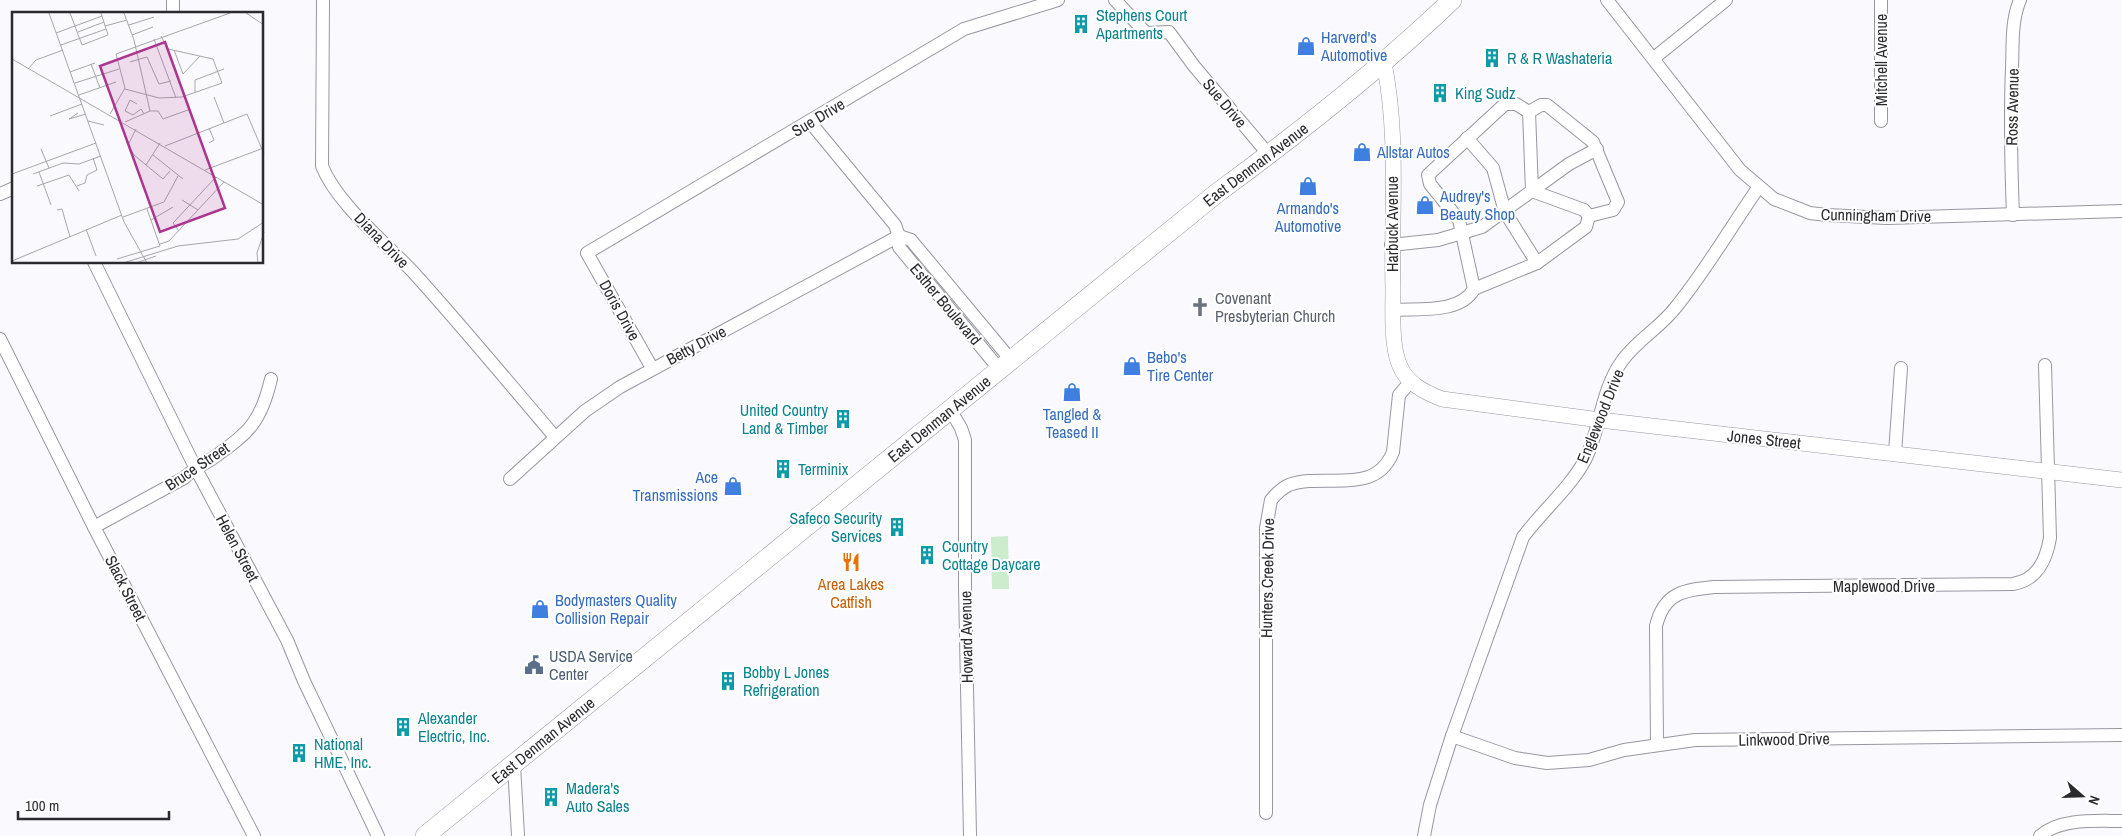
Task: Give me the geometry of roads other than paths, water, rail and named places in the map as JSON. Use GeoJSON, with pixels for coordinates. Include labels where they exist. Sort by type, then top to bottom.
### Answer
{"type":"FeatureCollection","features":[{"type":"Feature","properties":{"kind":"main road","name":"East Denman Avenue"},"geometry":{"type":"LineString","coordinates":[[425,836],[951,411],[1005,364],[1217,193],[1269,155],[1384,63],[1452,0]]}},
{"type":"Feature","properties":{"kind":"street","name":"Diana Drive"},"geometry":{"type":"LineString","coordinates":[[323,0],[322,166],[327,179],[340,196],[413,272],[556,437]]}},
{"type":"Feature","properties":{"kind":"street","name":"Sue Drive"},"geometry":{"type":"LineString","coordinates":[[587,252],[810,122],[964,29],[1058,0]]}},
{"type":"Feature","properties":{"kind":"street","name":"Sue Drive"},"geometry":{"type":"LineString","coordinates":[[1115,0],[1146,33],[1169,32],[1194,66],[1269,155]]}},
{"type":"Feature","properties":{"kind":"street","name":"Cunningham Drive"},"geometry":{"type":"LineString","coordinates":[[1607,0],[1740,170],[1758,188],[1789,206],[1827,215],[1888,218],[2122,211]]}},
{"type":"Feature","properties":{"kind":"street"},"geometry":{"type":"LineString","coordinates":[[1654,58],[1726,0]]}},
{"type":"Feature","properties":{"kind":"street","name":"Mitchell Avenue"},"geometry":{"type":"LineString","coordinates":[[1881,0],[1881,121]]}},
{"type":"Feature","properties":{"kind":"street","name":"Ross Avenue"},"geometry":{"type":"LineString","coordinates":[[2013,214],[2011,107],[2013,32],[2015,11],[2020,0]]}},
{"type":"Feature","properties":{"kind":"street","name":"Harbuck Avenue"},"geometry":{"type":"LineString","coordinates":[[1384,63],[1390,89],[1393,186],[1393,310],[1399,362],[1411,381]]}},
{"type":"Feature","properties":{"kind":"street"},"geometry":{"type":"LineString","coordinates":[[1393,310],[1446,307],[1470,297],[1474,289],[1459,220],[1428,180],[1428,175],[1505,104],[1516,104],[1529,112]]}},
{"type":"Feature","properties":{"kind":"street"},"geometry":{"type":"LineString","coordinates":[[1529,112],[1541,106],[1554,108],[1588,136],[1597,149],[1618,202],[1614,210],[1589,216]]}},
{"type":"Feature","properties":{"kind":"street"},"geometry":{"type":"LineString","coordinates":[[1529,112],[1532,191]]}},
{"type":"Feature","properties":{"kind":"street","name":"Esther Boulevard"},"geometry":{"type":"LineString","coordinates":[[810,122],[894,225],[900,236],[899,247],[1005,364]]}},
{"type":"Feature","properties":{"kind":"street"},"geometry":{"type":"LineString","coordinates":[[1467,138],[1493,168],[1505,212],[1537,263]]}},
{"type":"Feature","properties":{"kind":"street"},"geometry":{"type":"LineString","coordinates":[[1392,245],[1438,240],[1463,234],[1482,226],[1505,212],[1569,164],[1597,149]]}},
{"type":"Feature","properties":{"kind":"street","name":"Englewood Drive"},"geometry":{"type":"LineString","coordinates":[[1424,836],[1430,805],[1452,736],[1523,537],[1573,478],[1584,460],[1600,420],[1610,382],[1622,362],[1676,308],[1758,188]]}},
{"type":"Feature","properties":{"kind":"street"},"geometry":{"type":"LineString","coordinates":[[0,194],[12,189]]}},
{"type":"Feature","properties":{"kind":"street"},"geometry":{"type":"LineString","coordinates":[[1532,191],[1584,210],[1589,216]]}},
{"type":"Feature","properties":{"kind":"street"},"geometry":{"type":"LineString","coordinates":[[1474,289],[1537,263],[1586,227],[1589,216]]}},
{"type":"Feature","properties":{"kind":"street","name":"Betty Drive"},"geometry":{"type":"LineString","coordinates":[[510,479],[585,411],[652,368],[900,236]]}},
{"type":"Feature","properties":{"kind":"street","name":"Doris Drive"},"geometry":{"type":"LineString","coordinates":[[587,252],[652,368]]}},
{"type":"Feature","properties":{"kind":"street","name":"Helen Street"},"geometry":{"type":"LineString","coordinates":[[95,264],[195,468],[287,640],[304,681],[378,836]]}},
{"type":"Feature","properties":{"kind":"street","name":"Slack Street"},"geometry":{"type":"LineString","coordinates":[[0,340],[94,527],[254,836]]}},
{"type":"Feature","properties":{"kind":"street","name":"Maplewood Drive"},"geometry":{"type":"LineString","coordinates":[[1656,744],[1656,626],[1659,613],[1675,595],[1688,590],[1714,587],[1977,585],[2023,582],[2034,575],[2048,553],[2050,520],[2045,365]]}},
{"type":"Feature","properties":{"kind":"street"},"geometry":{"type":"LineString","coordinates":[[1895,453],[1901,368]]}},
{"type":"Feature","properties":{"kind":"street","name":"Bruce Street"},"geometry":{"type":"LineString","coordinates":[[94,527],[184,478],[195,468],[211,459],[247,432],[260,415],[270,379]]}},
{"type":"Feature","properties":{"kind":"street","name":"Jones Street"},"geometry":{"type":"LineString","coordinates":[[1411,381],[1422,391],[1442,399],[1600,420],[2122,480]]}},
{"type":"Feature","properties":{"kind":"street","name":"Hunters Creek Drive"},"geometry":{"type":"LineString","coordinates":[[1266,813],[1266,528],[1271,500],[1290,485],[1333,480],[1353,481],[1368,479],[1378,473],[1390,459],[1393,452],[1399,395],[1411,381]]}},
{"type":"Feature","properties":{"kind":"street","name":"Howard Avenue"},"geometry":{"type":"LineString","coordinates":[[951,411],[961,428],[965,440],[965,622],[970,836]]}},
{"type":"Feature","properties":{"kind":"street","name":"Linkwood Drive"},"geometry":{"type":"LineString","coordinates":[[1452,736],[1515,758],[1548,763],[1589,760],[1624,750],[1695,740],[2122,735]]}},
{"type":"Feature","properties":{"kind":"street"},"geometry":{"type":"LineString","coordinates":[[514,765],[518,836]]}},
{"type":"Feature","properties":{"kind":"street"},"geometry":{"type":"LineString","coordinates":[[2040,836],[2048,829],[2063,825],[2122,821]]}},
{"type":"Feature","properties":{"kind":"place","name":"Stephens Court Apartments"},"geometry":{"type":"Point","coordinates":[1081,24]}},
{"type":"Feature","properties":{"kind":"place","name":"Harverd's Automotive"},"geometry":{"type":"Point","coordinates":[1306,46]}},
{"type":"Feature","properties":{"kind":"place","name":"R & R Washateria"},"geometry":{"type":"Point","coordinates":[1492,58]}},
{"type":"Feature","properties":{"kind":"place","name":"King Sudz"},"geometry":{"type":"Point","coordinates":[1440,93]}},
{"type":"Feature","properties":{"kind":"place","name":"Allstar Autos"},"geometry":{"type":"Point","coordinates":[1362,152]}},
{"type":"Feature","properties":{"kind":"place","name":"Armando's Automotive"},"geometry":{"type":"Point","coordinates":[1308,186]}},
{"type":"Feature","properties":{"kind":"place","name":"Audrey's Beauty Shop"},"geometry":{"type":"Point","coordinates":[1425,205]}},
{"type":"Feature","properties":{"kind":"place","name":"Covenant Presbyterian Church"},"geometry":{"type":"Point","coordinates":[1200,307]}},
{"type":"Feature","properties":{"kind":"place","name":"Bebo's Tire Center"},"geometry":{"type":"Point","coordinates":[1132,366]}},
{"type":"Feature","properties":{"kind":"place","name":"Tangled & Teased II"},"geometry":{"type":"Point","coordinates":[1072,392]}},
{"type":"Feature","properties":{"kind":"place","name":"United Country Land & Timber"},"geometry":{"type":"Point","coordinates":[843,419]}},
{"type":"Feature","properties":{"kind":"place","name":"Terminix"},"geometry":{"type":"Point","coordinates":[783,469]}},
{"type":"Feature","properties":{"kind":"place","name":"Ace Transmissions"},"geometry":{"type":"Point","coordinates":[733,486]}},
{"type":"Feature","properties":{"kind":"place","name":"Safeco Security Services"},"geometry":{"type":"Point","coordinates":[897,527]}},
{"type":"Feature","properties":{"kind":"place","name":"Country Cottage Daycare"},"geometry":{"type":"Point","coordinates":[927,555]}},
{"type":"Feature","properties":{"kind":"place","name":"Area Lakes Catfish"},"geometry":{"type":"Point","coordinates":[851,562]}},
{"type":"Feature","properties":{"kind":"place","name":"Bodymasters Quality Collision Repair"},"geometry":{"type":"Point","coordinates":[540,609]}},
{"type":"Feature","properties":{"kind":"place","name":"USDA Service Center"},"geometry":{"type":"Point","coordinates":[534,665]}},
{"type":"Feature","properties":{"kind":"place","name":"Bobby L Jones Refrigeration"},"geometry":{"type":"Point","coordinates":[728,681]}},
{"type":"Feature","properties":{"kind":"place","name":"Alexander Electric, Inc."},"geometry":{"type":"Point","coordinates":[403,727]}},
{"type":"Feature","properties":{"kind":"place","name":"National HME, Inc."},"geometry":{"type":"Point","coordinates":[299,753]}},
{"type":"Feature","properties":{"kind":"place","name":"Madera's Auto Sales"},"geometry":{"type":"Point","coordinates":[551,797]}}]}
